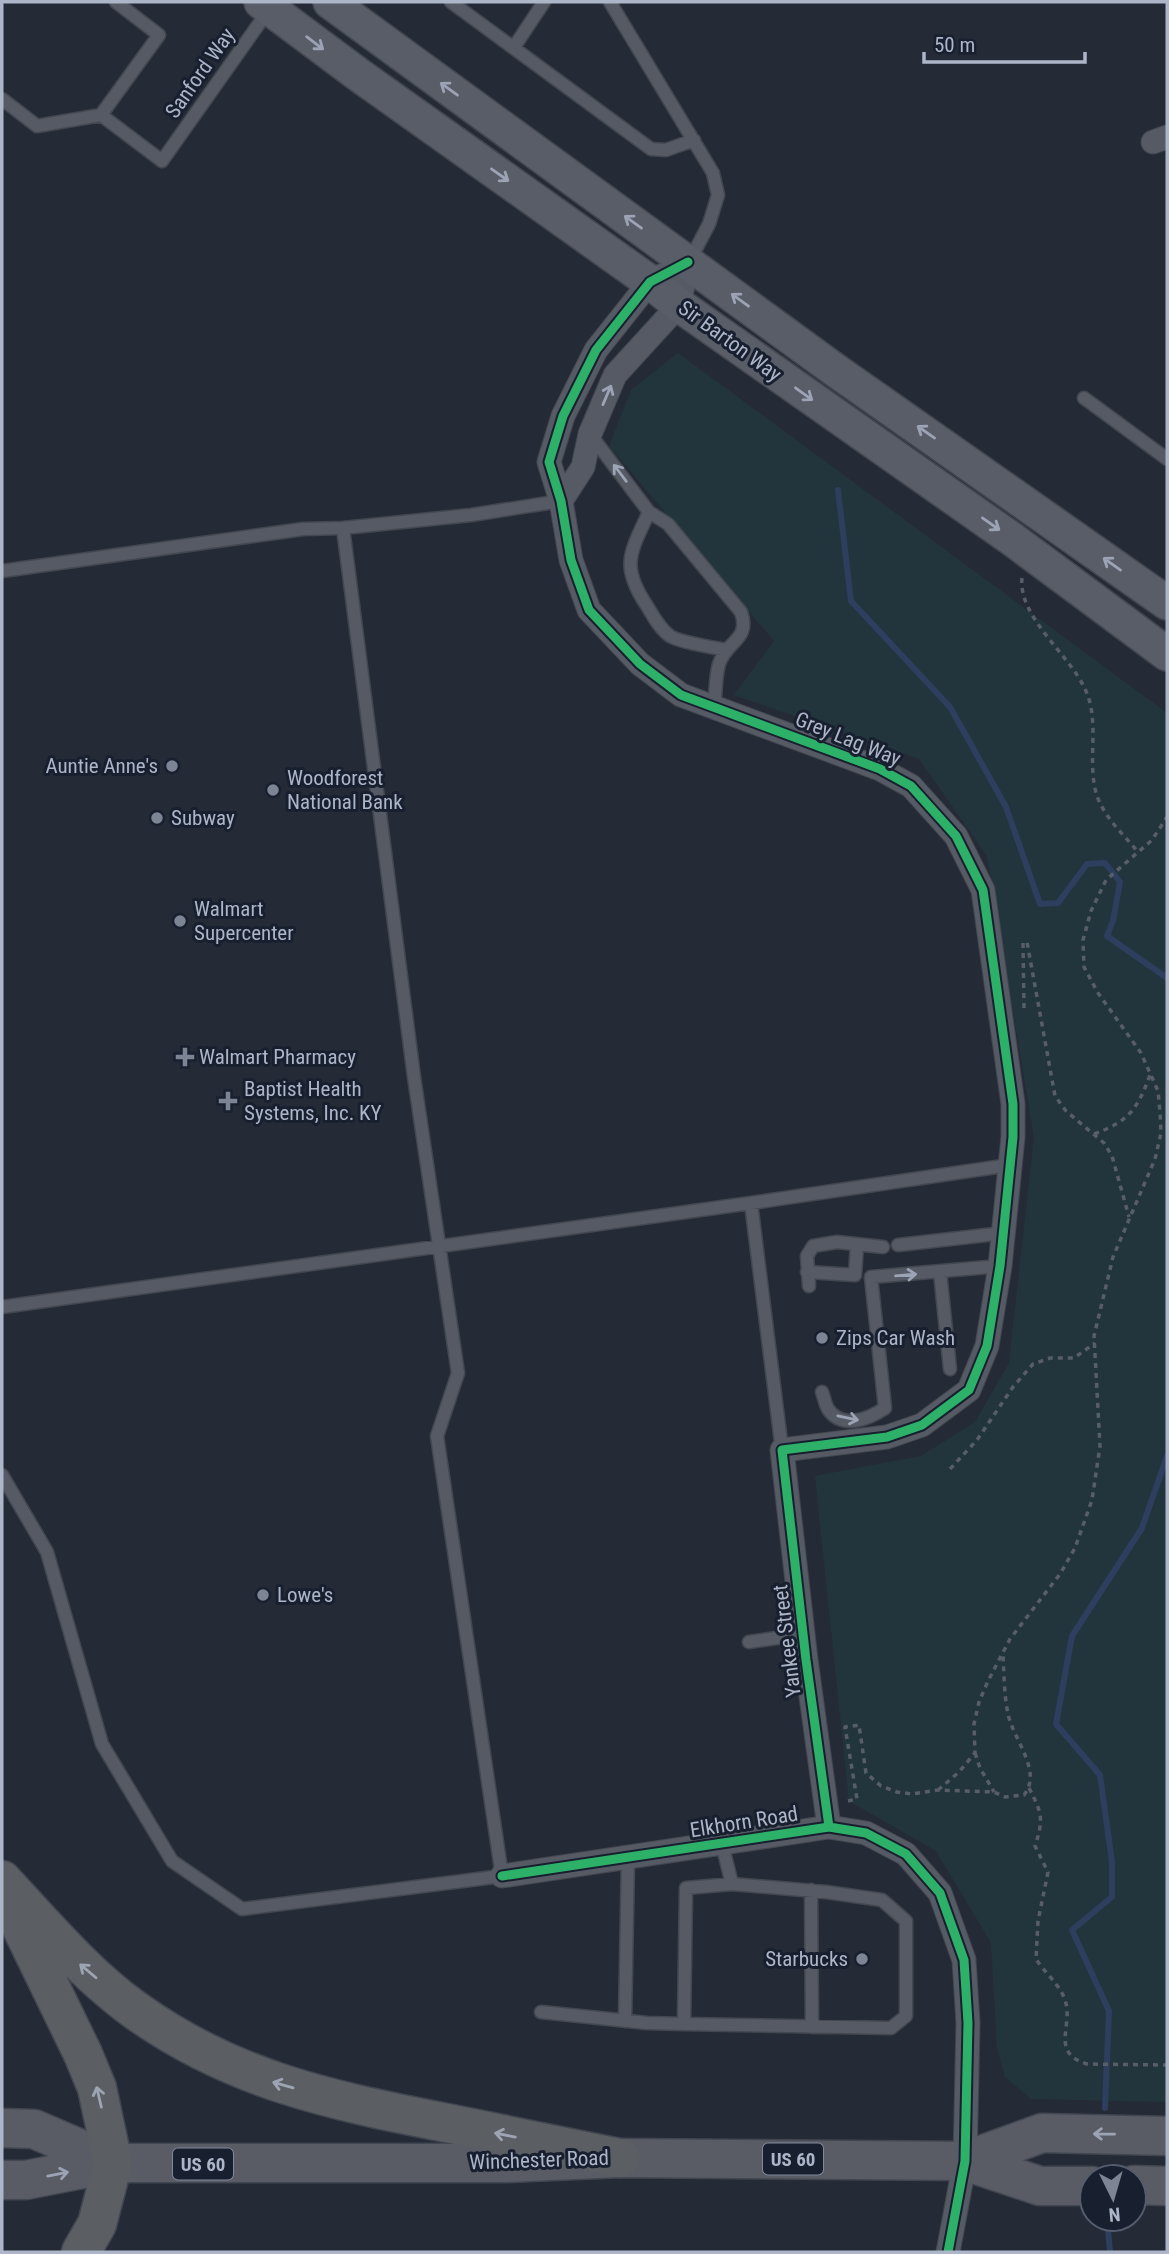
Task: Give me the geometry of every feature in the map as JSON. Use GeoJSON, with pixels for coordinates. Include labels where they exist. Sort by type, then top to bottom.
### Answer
{"type":"FeatureCollection","features":[{"type":"Feature","properties":{"kind":"highway"},"geometry":{"type":"LineString","coordinates":[[2,1880],[79,1963],[134,2009],[191,2046],[268,2080],[353,2104],[620,2158]]}},
{"type":"Feature","properties":{"kind":"highway"},"geometry":{"type":"LineString","coordinates":[[2,1887],[97,2088],[113,2163],[97,2224],[81,2252]]}},
{"type":"Feature","properties":{"kind":"highway","name":"Winchester Road"},"geometry":{"type":"LineString","coordinates":[[2,2128],[34,2129],[113,2163]]}},
{"type":"Feature","properties":{"kind":"highway","name":"Winchester Road"},"geometry":{"type":"LineString","coordinates":[[965,2161],[1042,2133],[1167,2136]]}},
{"type":"Feature","properties":{"kind":"highway","name":"Winchester Road"},"geometry":{"type":"LineString","coordinates":[[2,2180],[26,2180],[113,2163],[493,2163],[620,2158],[965,2161],[1040,2186],[1078,2186]]}},
{"type":"Feature","properties":{"kind":"highway"},"geometry":{"type":"LineString","coordinates":[[1148,2185],[1167,2186]]}},
{"type":"Feature","properties":{"kind":"main road","name":"Sir Barton Way"},"geometry":{"type":"LineString","coordinates":[[330,2],[835,370],[1167,603]]}},
{"type":"Feature","properties":{"kind":"main road","name":"Sir Barton Way"},"geometry":{"type":"LineString","coordinates":[[268,4],[370,83],[1025,549],[1167,654]]}},
{"type":"Feature","properties":{"kind":"street","name":"Grey Lag Way"},"geometry":{"type":"LineString","coordinates":[[688,262],[650,282],[596,350],[563,416],[549,462],[561,501],[571,560],[589,610],[640,663],[681,695],[880,769],[911,786],[956,836],[983,890],[1013,1104],[1004,1233],[988,1346],[969,1390],[922,1426],[887,1437],[782,1450]]}},
{"type":"Feature","properties":{"kind":"street"},"geometry":{"type":"LineString","coordinates":[[561,501],[583,467],[590,434],[615,375],[679,304],[688,262]]}},
{"type":"Feature","properties":{"kind":"street","name":"Yankee Street"},"geometry":{"type":"LineString","coordinates":[[782,1450],[829,1827]]}},
{"type":"Feature","properties":{"kind":"street","name":"Elkhorn Road"},"geometry":{"type":"LineString","coordinates":[[502,1876],[829,1827],[866,1833],[906,1854],[940,1893],[964,1960],[968,2023],[965,2161],[948,2252]]}},
{"type":"Feature","properties":{"kind":"lane"},"geometry":{"type":"LineString","coordinates":[[2,99],[37,126],[101,115],[159,35],[116,2]]}},
{"type":"Feature","properties":{"kind":"lane"},"geometry":{"type":"LineString","coordinates":[[452,2],[650,149],[666,150],[694,140]]}},
{"type":"Feature","properties":{"kind":"lane"},"geometry":{"type":"LineString","coordinates":[[514,47],[544,2]]}},
{"type":"Feature","properties":{"kind":"lane"},"geometry":{"type":"LineString","coordinates":[[610,2],[713,173],[718,195],[709,224],[688,262]]}},
{"type":"Feature","properties":{"kind":"lane","name":"Sanford Way"},"geometry":{"type":"LineString","coordinates":[[101,115],[162,161],[268,4]]}},
{"type":"Feature","properties":{"kind":"lane"},"geometry":{"type":"LineString","coordinates":[[1084,398],[1167,459]]}},
{"type":"Feature","properties":{"kind":"lane"},"geometry":{"type":"LineString","coordinates":[[590,434],[649,512],[668,524],[741,612],[746,624],[742,634],[727,650],[720,663],[714,708]]}},
{"type":"Feature","properties":{"kind":"lane"},"geometry":{"type":"LineString","coordinates":[[2,570],[303,529],[343,528],[471,515],[561,501]]}},
{"type":"Feature","properties":{"kind":"lane"},"geometry":{"type":"LineString","coordinates":[[649,512],[629,565],[633,586],[656,622],[671,638],[727,650]]}},
{"type":"Feature","properties":{"kind":"lane"},"geometry":{"type":"LineString","coordinates":[[2,1475],[47,1552],[102,1744],[172,1861],[242,1909],[502,1876],[437,1436],[458,1373],[414,1077],[343,528]]}},
{"type":"Feature","properties":{"kind":"lane"},"geometry":{"type":"LineString","coordinates":[[2,1307],[1010,1165]]}},
{"type":"Feature","properties":{"kind":"lane"},"geometry":{"type":"LineString","coordinates":[[751,1203],[782,1450]]}},
{"type":"Feature","properties":{"kind":"lane"},"geometry":{"type":"LineString","coordinates":[[898,1245],[1004,1233]]}},
{"type":"Feature","properties":{"kind":"lane"},"geometry":{"type":"LineString","coordinates":[[808,1286],[807,1256],[813,1246],[837,1242],[883,1247]]}},
{"type":"Feature","properties":{"kind":"lane"},"geometry":{"type":"LineString","coordinates":[[855,1275],[857,1245]]}},
{"type":"Feature","properties":{"kind":"lane"},"geometry":{"type":"LineString","coordinates":[[807,1272],[871,1277],[1000,1266]]}},
{"type":"Feature","properties":{"kind":"lane"},"geometry":{"type":"LineString","coordinates":[[940,1272],[950,1369]]}},
{"type":"Feature","properties":{"kind":"lane"},"geometry":{"type":"LineString","coordinates":[[822,1392],[827,1408],[836,1416],[849,1420],[861,1421],[885,1408],[871,1277]]}},
{"type":"Feature","properties":{"kind":"lane"},"geometry":{"type":"LineString","coordinates":[[749,1642],[803,1634]]}},
{"type":"Feature","properties":{"kind":"lane"},"geometry":{"type":"LineString","coordinates":[[722,1844],[732,1884]]}},
{"type":"Feature","properties":{"kind":"lane"},"geometry":{"type":"LineString","coordinates":[[625,2021],[628,1857]]}},
{"type":"Feature","properties":{"kind":"lane"},"geometry":{"type":"LineString","coordinates":[[541,2012],[684,2024],[891,2028],[906,2016],[906,1921],[883,1900],[810,1890],[732,1884],[686,1888],[684,2024]]}},
{"type":"Feature","properties":{"kind":"lane"},"geometry":{"type":"LineString","coordinates":[[810,1890],[812,2027]]}},
{"type":"Feature","properties":{"kind":"path"},"geometry":{"type":"LineString","coordinates":[[1025,549],[1021,590],[1025,604],[1087,691],[1094,737],[1096,793],[1104,812],[1138,852]]}},
{"type":"Feature","properties":{"kind":"path"},"geometry":{"type":"LineString","coordinates":[[994,1792],[975,1754],[974,1724],[979,1702],[1010,1639],[1060,1574],[1075,1548],[1092,1500],[1100,1446],[1094,1336],[1113,1257],[1155,1160],[1161,1133],[1158,1091],[1151,1073],[1141,1053],[1098,993],[1084,967],[1083,940],[1091,911],[1105,880],[1152,840],[1167,817]]}},
{"type":"Feature","properties":{"kind":"path"},"geometry":{"type":"LineString","coordinates":[[1024,1013],[1023,943],[1027,942],[1055,1096],[1066,1111],[1104,1143],[1112,1156],[1129,1218]]}},
{"type":"Feature","properties":{"kind":"path"},"geometry":{"type":"LineString","coordinates":[[1094,1134],[1122,1122],[1133,1110],[1151,1073]]}},
{"type":"Feature","properties":{"kind":"path"},"geometry":{"type":"LineString","coordinates":[[950,1469],[977,1440],[1013,1387],[1033,1364],[1050,1358],[1074,1359],[1095,1343]]}},
{"type":"Feature","properties":{"kind":"path"},"geometry":{"type":"LineString","coordinates":[[1003,1653],[1008,1715],[1030,1771],[1029,1788],[1040,1810],[1040,1829],[1035,1846],[1048,1872],[1038,1920],[1036,1959],[1063,1994],[1066,2002],[1065,2040],[1068,2052],[1075,2060],[1100,2064],[1167,2065]]}},
{"type":"Feature","properties":{"kind":"path"},"geometry":{"type":"LineString","coordinates":[[825,1803],[857,1799],[845,1727],[859,1725],[866,1773],[881,1786],[897,1793],[939,1790],[994,1792],[1005,1797],[1014,1797],[1024,1795],[1029,1788]]}},
{"type":"Feature","properties":{"kind":"path"},"geometry":{"type":"LineString","coordinates":[[939,1790],[975,1754]]}},
{"type":"Feature","properties":{"kind":"shaded area"},"geometry":{"type":"Polygon","coordinates":[[[678,353],[1167,713],[1167,2102],[1031,2099],[1005,2077],[997,2047],[991,1943],[936,1851],[849,1801],[815,1476],[921,1456],[975,1422],[1009,1363],[1034,1137],[987,856],[919,759],[734,695],[774,641],[609,446],[631,390],[678,353]]]}},
{"type":"Feature","properties":{"kind":"waterway"},"geometry":{"type":"LineString","coordinates":[[838,490],[851,601],[950,707],[1006,807],[1040,904],[1058,903],[1087,864],[1105,863],[1120,882],[1113,921],[1107,936],[1167,978]]}},
{"type":"Feature","properties":{"kind":"waterway"},"geometry":{"type":"LineString","coordinates":[[1105,2108],[1109,2011],[1072,1930],[1112,1897],[1112,1862],[1100,1775],[1056,1724],[1072,1636],[1142,1528],[1167,1456]]}},
{"type":"Feature","properties":{"kind":"waterway"},"geometry":{"type":"LineString","coordinates":[[1108,2233],[1110,2252]]}},
{"type":"Feature","properties":{"kind":"cycle path"},"geometry":{"type":"LineString","coordinates":[[688,262],[650,282],[596,350],[563,416],[549,462],[561,501],[571,560],[589,610],[640,664],[681,695],[880,769],[911,786],[956,836],[983,890],[1013,1104],[1013,1137],[1000,1266],[987,1346],[969,1390],[922,1425],[887,1437],[782,1450],[806,1660],[829,1827]]}},
{"type":"Feature","properties":{"kind":"cycle path"},"geometry":{"type":"LineString","coordinates":[[502,1876],[829,1827],[866,1833],[906,1854],[940,1893],[964,1960],[968,2023],[965,2161],[948,2252]]}},
{"type":"Feature","properties":{"kind":"place","name":"Auntie Anne's"},"geometry":{"type":"Point","coordinates":[172,766]}},
{"type":"Feature","properties":{"kind":"place","name":"Woodforest National Bank"},"geometry":{"type":"Point","coordinates":[273,790]}},
{"type":"Feature","properties":{"kind":"place","name":"Subway"},"geometry":{"type":"Point","coordinates":[157,818]}},
{"type":"Feature","properties":{"kind":"place","name":"Walmart Supercenter"},"geometry":{"type":"Point","coordinates":[180,921]}},
{"type":"Feature","properties":{"kind":"place","name":"Walmart Pharmacy"},"geometry":{"type":"Point","coordinates":[185,1057]}},
{"type":"Feature","properties":{"kind":"place","name":"Baptist Health Systems, Inc. KY"},"geometry":{"type":"Point","coordinates":[228,1101]}},
{"type":"Feature","properties":{"kind":"place","name":"Zips Car Wash"},"geometry":{"type":"Point","coordinates":[822,1338]}},
{"type":"Feature","properties":{"kind":"place","name":"Lowe's"},"geometry":{"type":"Point","coordinates":[263,1595]}},
{"type":"Feature","properties":{"kind":"place","name":"Starbucks"},"geometry":{"type":"Point","coordinates":[862,1959]}}]}
